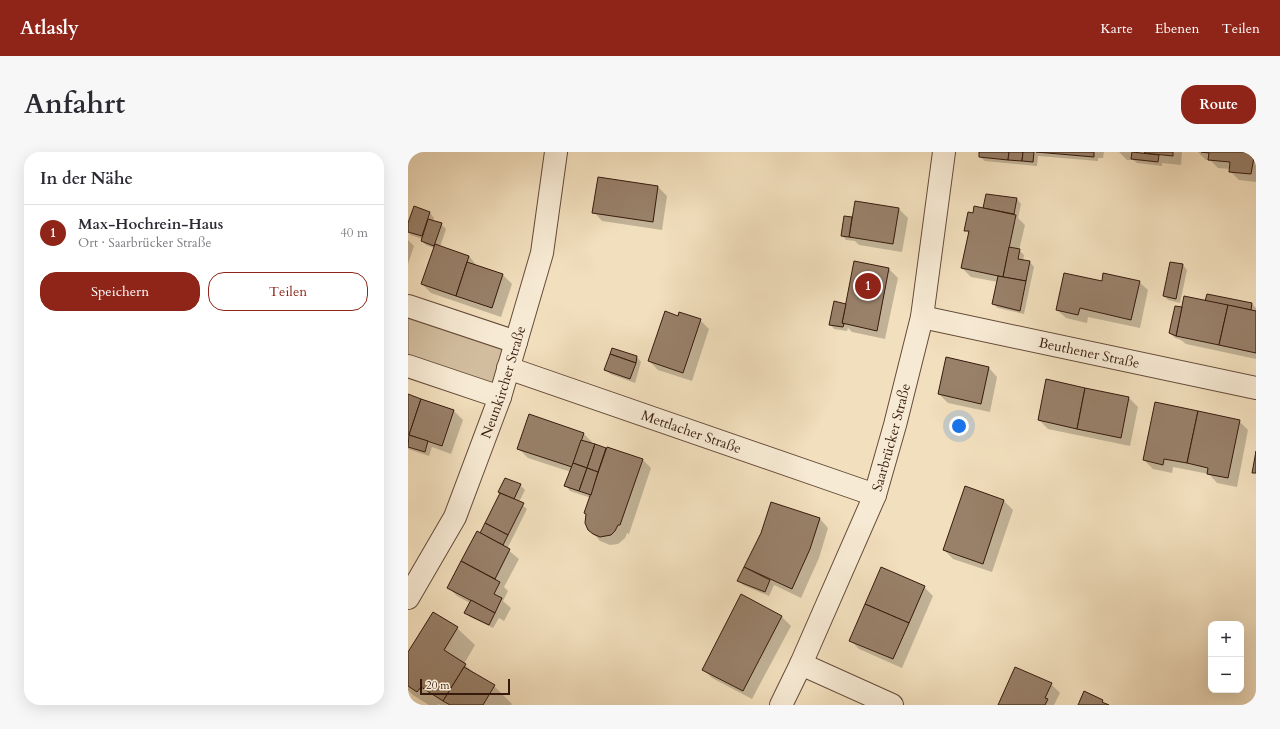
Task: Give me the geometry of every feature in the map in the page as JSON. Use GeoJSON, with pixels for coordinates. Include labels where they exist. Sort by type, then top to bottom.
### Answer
{"type":"FeatureCollection","features":[{"type":"Feature","properties":{"kind":"street","name":"Neunkircher Straße"},"geometry":{"type":"LineString","coordinates":[[408,598],[455,517],[500,397],[542,253],[556,152]]}},
{"type":"Feature","properties":{"kind":"street","name":"Saarbrücker Straße"},"geometry":{"type":"LineString","coordinates":[[781,705],[802,664],[875,495],[895,425],[922,317],[944,152]]}},
{"type":"Feature","properties":{"kind":"street"},"geometry":{"type":"LineString","coordinates":[[408,306],[516,342]]}},
{"type":"Feature","properties":{"kind":"street","name":"Beuthener Straße"},"geometry":{"type":"LineString","coordinates":[[922,317],[1256,388]]}},
{"type":"Feature","properties":{"kind":"street"},"geometry":{"type":"LineString","coordinates":[[408,366],[500,397]]}},
{"type":"Feature","properties":{"kind":"street","name":"Mettlacher Straße"},"geometry":{"type":"LineString","coordinates":[[508,368],[875,495]]}},
{"type":"Feature","properties":{"kind":"street"},"geometry":{"type":"LineString","coordinates":[[802,664],[892,705]]}},
{"type":"Feature","properties":{"kind":"shaded area"},"geometry":{"type":"Polygon","coordinates":[[[408,306],[516,342],[500,397],[408,366],[408,306]]]}},
{"type":"Feature","properties":{"kind":"building"},"geometry":{"type":"Polygon","coordinates":[[[979,152],[1009,152],[1008,160],[979,157],[979,152]]]}},
{"type":"Feature","properties":{"kind":"building"},"geometry":{"type":"Polygon","coordinates":[[[1009,152],[1023,152],[1022,161],[1008,160],[1009,152]]]}},
{"type":"Feature","properties":{"kind":"building"},"geometry":{"type":"Polygon","coordinates":[[[1023,152],[1034,152],[1033,162],[1022,161],[1023,152]]]}},
{"type":"Feature","properties":{"kind":"building"},"geometry":{"type":"Polygon","coordinates":[[[1036,152],[1094,152],[1094,157],[1036,152]]]}},
{"type":"Feature","properties":{"kind":"building"},"geometry":{"type":"Polygon","coordinates":[[[1132,152],[1159,155],[1158,162],[1131,159],[1132,152]]]}},
{"type":"Feature","properties":{"kind":"building"},"geometry":{"type":"Polygon","coordinates":[[[1173,152],[1173,156],[1144,153],[1173,152]]]}},
{"type":"Feature","properties":{"kind":"building"},"geometry":{"type":"Polygon","coordinates":[[[1201,152],[1255,152],[1251,174],[1229,172],[1230,162],[1208,160],[1209,153],[1201,152]]]}},
{"type":"Feature","properties":{"kind":"building"},"geometry":{"type":"Polygon","coordinates":[[[598,177],[658,186],[653,222],[592,213],[598,177]]]}},
{"type":"Feature","properties":{"kind":"building"},"geometry":{"type":"Polygon","coordinates":[[[986,194],[1017,198],[1014,214],[983,208],[986,194]]]}},
{"type":"Feature","properties":{"kind":"building"},"geometry":{"type":"Polygon","coordinates":[[[855,201],[899,208],[893,244],[849,237],[855,201]]]}},
{"type":"Feature","properties":{"kind":"building"},"geometry":{"type":"Polygon","coordinates":[[[414,206],[430,212],[422,236],[408,232],[408,223],[414,206]]]}},
{"type":"Feature","properties":{"kind":"building"},"geometry":{"type":"Polygon","coordinates":[[[974,206],[1016,215],[1003,277],[961,268],[969,231],[964,231],[968,212],[973,213],[974,206]]]}},
{"type":"Feature","properties":{"kind":"building"},"geometry":{"type":"Polygon","coordinates":[[[844,216],[852,217],[849,237],[841,236],[844,216]]]}},
{"type":"Feature","properties":{"kind":"building"},"geometry":{"type":"Polygon","coordinates":[[[428,219],[442,223],[434,246],[421,241],[428,219]]]}},
{"type":"Feature","properties":{"kind":"building"},"geometry":{"type":"Polygon","coordinates":[[[435,244],[469,256],[456,296],[421,284],[435,244]]]}},
{"type":"Feature","properties":{"kind":"building"},"geometry":{"type":"Polygon","coordinates":[[[1009,247],[1020,249],[1018,259],[1030,261],[1026,281],[1003,277],[1009,247]]]}},
{"type":"Feature","properties":{"kind":"building"},"geometry":{"type":"Polygon","coordinates":[[[854,261],[889,268],[877,331],[842,323],[854,261]]]}},
{"type":"Feature","properties":{"kind":"building"},"geometry":{"type":"Polygon","coordinates":[[[467,262],[503,274],[492,308],[456,296],[467,262]]]}},
{"type":"Feature","properties":{"kind":"building"},"geometry":{"type":"Polygon","coordinates":[[[1170,262],[1183,264],[1176,299],[1163,296],[1170,262]]]}},
{"type":"Feature","properties":{"kind":"building"},"geometry":{"type":"Polygon","coordinates":[[[1064,273],[1102,281],[1103,273],[1140,281],[1131,320],[1080,308],[1078,315],[1056,310],[1064,273]]]}},
{"type":"Feature","properties":{"kind":"building"},"geometry":{"type":"Polygon","coordinates":[[[998,276],[1026,281],[1020,311],[992,304],[998,276]]]}},
{"type":"Feature","properties":{"kind":"building"},"geometry":{"type":"Polygon","coordinates":[[[1207,294],[1252,303],[1251,310],[1205,301],[1207,294]]]}},
{"type":"Feature","properties":{"kind":"building"},"geometry":{"type":"Polygon","coordinates":[[[1184,296],[1228,305],[1219,345],[1176,336],[1184,296]]]}},
{"type":"Feature","properties":{"kind":"building"},"geometry":{"type":"Polygon","coordinates":[[[834,301],[846,304],[842,323],[844,324],[843,327],[829,325],[834,301]]]}},
{"type":"Feature","properties":{"kind":"building"},"geometry":{"type":"Polygon","coordinates":[[[1228,305],[1256,311],[1256,353],[1219,345],[1228,305]]]}},
{"type":"Feature","properties":{"kind":"building"},"geometry":{"type":"Polygon","coordinates":[[[1175,306],[1182,307],[1176,336],[1169,333],[1175,306]]]}},
{"type":"Feature","properties":{"kind":"building"},"geometry":{"type":"Polygon","coordinates":[[[665,311],[678,316],[679,312],[701,319],[683,373],[648,361],[665,311]]]}},
{"type":"Feature","properties":{"kind":"building"},"geometry":{"type":"Polygon","coordinates":[[[612,348],[637,356],[636,363],[610,354],[612,348]]]}},
{"type":"Feature","properties":{"kind":"building"},"geometry":{"type":"Polygon","coordinates":[[[610,354],[636,363],[630,379],[604,370],[610,354]]]}},
{"type":"Feature","properties":{"kind":"building"},"geometry":{"type":"Polygon","coordinates":[[[946,357],[989,367],[981,404],[938,394],[946,357]]]}},
{"type":"Feature","properties":{"kind":"building"},"geometry":{"type":"Polygon","coordinates":[[[1046,379],[1085,388],[1077,429],[1038,420],[1046,379]]]}},
{"type":"Feature","properties":{"kind":"building"},"geometry":{"type":"Polygon","coordinates":[[[1085,388],[1129,397],[1121,438],[1077,429],[1085,388]]]}},
{"type":"Feature","properties":{"kind":"building"},"geometry":{"type":"Polygon","coordinates":[[[408,394],[421,399],[409,435],[408,434],[408,394]]]}},
{"type":"Feature","properties":{"kind":"building"},"geometry":{"type":"Polygon","coordinates":[[[421,399],[454,410],[442,446],[409,435],[421,399]]]}},
{"type":"Feature","properties":{"kind":"building"},"geometry":{"type":"Polygon","coordinates":[[[1155,402],[1198,411],[1187,463],[1164,459],[1163,465],[1143,460],[1155,402]]]}},
{"type":"Feature","properties":{"kind":"building"},"geometry":{"type":"Polygon","coordinates":[[[1198,411],[1240,420],[1228,478],[1207,474],[1208,468],[1187,463],[1198,411]]]}},
{"type":"Feature","properties":{"kind":"building"},"geometry":{"type":"Polygon","coordinates":[[[529,414],[584,433],[572,467],[517,449],[529,414]]]}},
{"type":"Feature","properties":{"kind":"building"},"geometry":{"type":"Polygon","coordinates":[[[409,435],[428,441],[425,452],[408,447],[409,435]]]}},
{"type":"Feature","properties":{"kind":"building"},"geometry":{"type":"Polygon","coordinates":[[[581,440],[595,444],[587,468],[573,463],[581,440]]]}},
{"type":"Feature","properties":{"kind":"building"},"geometry":{"type":"Polygon","coordinates":[[[595,444],[606,448],[598,472],[587,468],[595,444]]]}},
{"type":"Feature","properties":{"kind":"building"},"geometry":{"type":"Polygon","coordinates":[[[607,447],[643,459],[620,525],[618,525],[611,535],[600,537],[588,530],[585,523],[586,514],[584,513],[607,447]]]}},
{"type":"Feature","properties":{"kind":"building"},"geometry":{"type":"Polygon","coordinates":[[[1256,451],[1256,473],[1252,473],[1256,451]]]}},
{"type":"Feature","properties":{"kind":"building"},"geometry":{"type":"Polygon","coordinates":[[[573,463],[587,468],[579,491],[564,486],[573,463]]]}},
{"type":"Feature","properties":{"kind":"building"},"geometry":{"type":"Polygon","coordinates":[[[587,468],[598,472],[591,495],[579,491],[587,468]]]}},
{"type":"Feature","properties":{"kind":"building"},"geometry":{"type":"Polygon","coordinates":[[[505,478],[521,484],[514,499],[498,492],[505,478]]]}},
{"type":"Feature","properties":{"kind":"building"},"geometry":{"type":"Polygon","coordinates":[[[965,486],[1004,500],[983,564],[943,550],[965,486]]]}},
{"type":"Feature","properties":{"kind":"building"},"geometry":{"type":"Polygon","coordinates":[[[500,493],[524,503],[508,535],[485,523],[500,493]]]}},
{"type":"Feature","properties":{"kind":"building"},"geometry":{"type":"Polygon","coordinates":[[[771,502],[820,518],[810,549],[792,589],[744,567],[761,533],[771,502]]]}},
{"type":"Feature","properties":{"kind":"building"},"geometry":{"type":"Polygon","coordinates":[[[485,523],[508,535],[503,545],[480,533],[485,523]]]}},
{"type":"Feature","properties":{"kind":"building"},"geometry":{"type":"Polygon","coordinates":[[[477,531],[510,549],[495,579],[461,561],[477,531]]]}},
{"type":"Feature","properties":{"kind":"building"},"geometry":{"type":"Polygon","coordinates":[[[461,561],[500,582],[494,594],[502,598],[495,613],[447,588],[461,561]]]}},
{"type":"Feature","properties":{"kind":"building"},"geometry":{"type":"Polygon","coordinates":[[[744,567],[770,580],[765,592],[737,581],[744,567]]]}},
{"type":"Feature","properties":{"kind":"building"},"geometry":{"type":"Polygon","coordinates":[[[881,567],[925,586],[909,623],[865,604],[881,567]]]}},
{"type":"Feature","properties":{"kind":"building"},"geometry":{"type":"Polygon","coordinates":[[[741,594],[782,616],[743,691],[702,670],[741,594]]]}},
{"type":"Feature","properties":{"kind":"building"},"geometry":{"type":"Polygon","coordinates":[[[471,600],[495,613],[489,625],[464,613],[471,600]]]}},
{"type":"Feature","properties":{"kind":"building"},"geometry":{"type":"Polygon","coordinates":[[[865,604],[909,623],[893,659],[849,641],[865,604]]]}},
{"type":"Feature","properties":{"kind":"building"},"geometry":{"type":"Polygon","coordinates":[[[433,612],[458,627],[444,650],[466,664],[443,701],[421,687],[417,692],[408,686],[408,652],[433,612]]]}},
{"type":"Feature","properties":{"kind":"building"},"geometry":{"type":"Polygon","coordinates":[[[464,667],[495,685],[483,705],[450,705],[443,701],[464,667]]]}},
{"type":"Feature","properties":{"kind":"building"},"geometry":{"type":"Polygon","coordinates":[[[1015,667],[1052,683],[1045,698],[1048,699],[1045,705],[998,705],[1015,667]]]}},
{"type":"Feature","properties":{"kind":"building"},"geometry":{"type":"Polygon","coordinates":[[[1084,691],[1103,700],[1102,702],[1109,705],[1078,705],[1084,691]]]}},
{"type":"Feature","properties":{"kind":"place","name":"Max-Hochrein-Haus"},"geometry":{"type":"Point","coordinates":[868,286]}}]}
